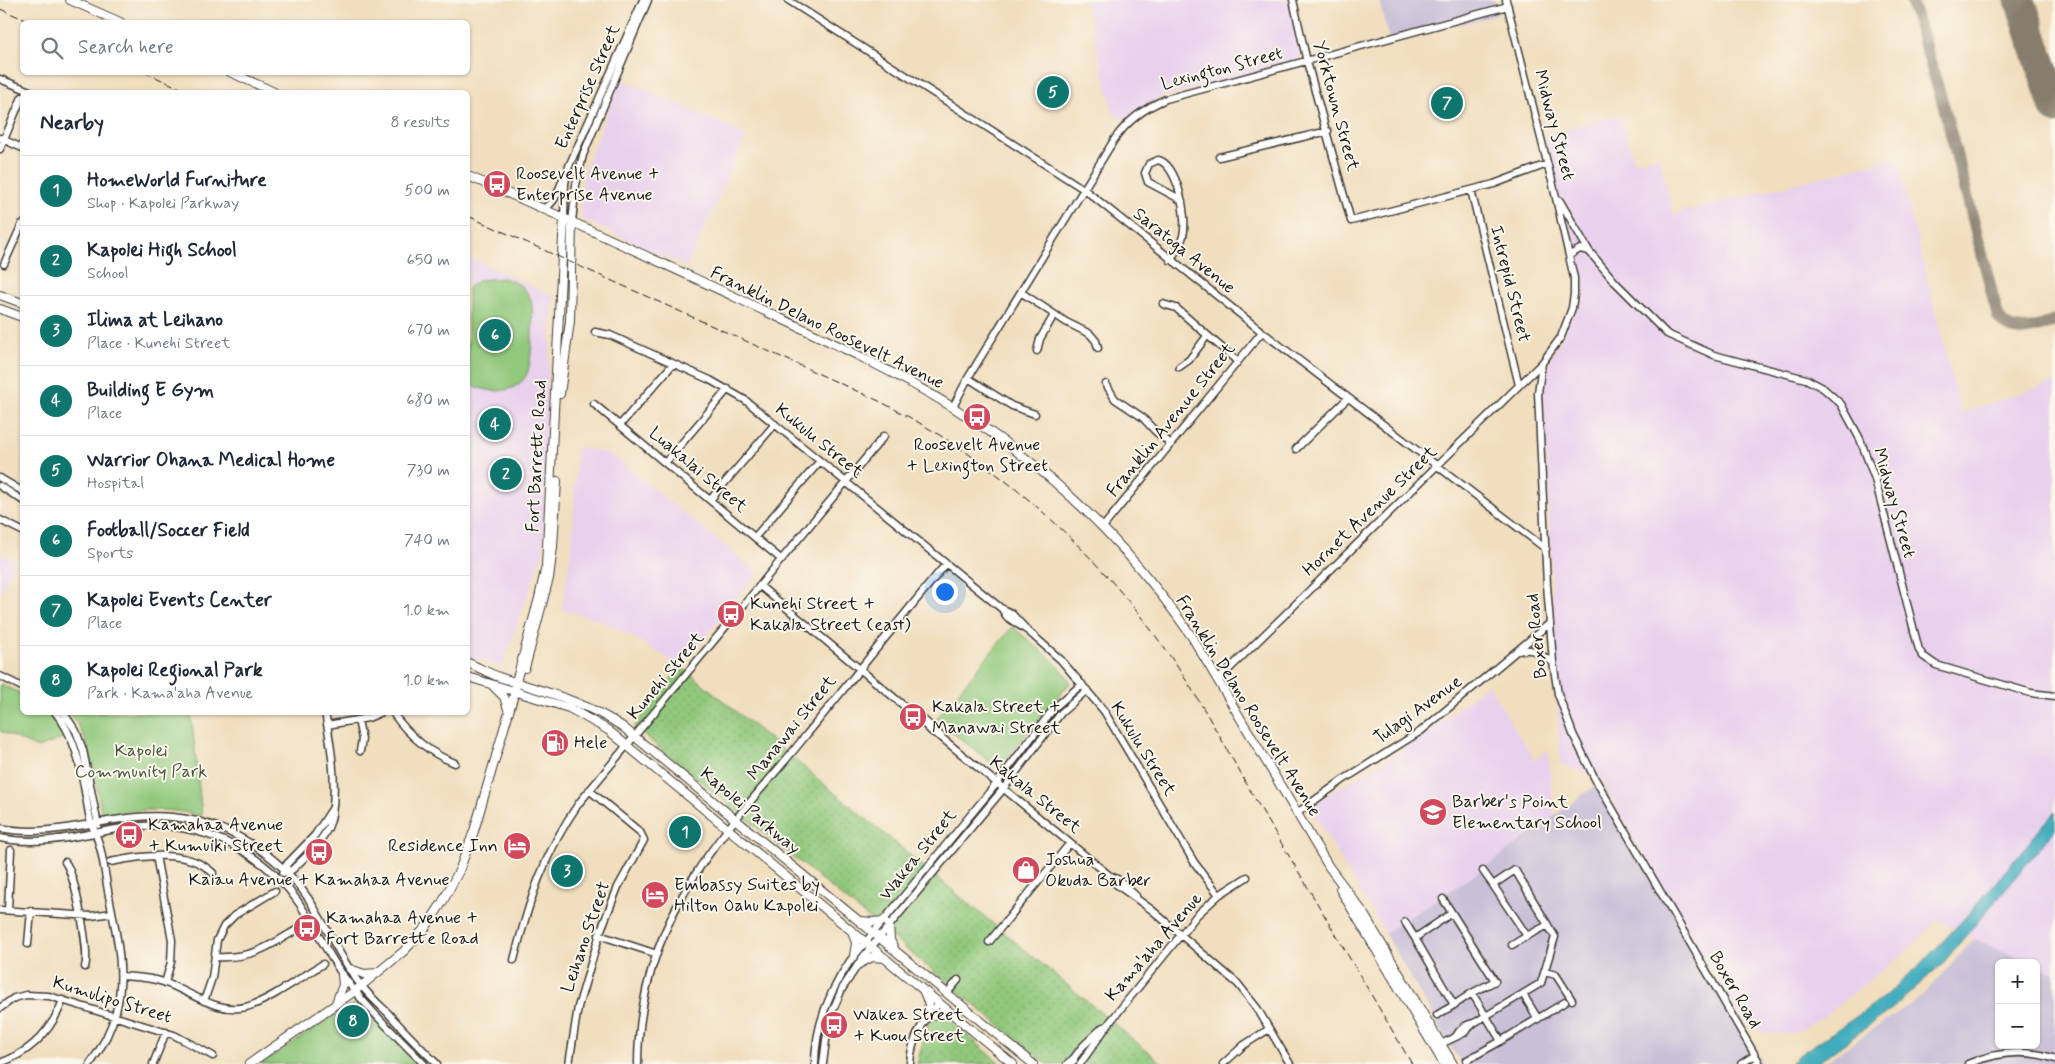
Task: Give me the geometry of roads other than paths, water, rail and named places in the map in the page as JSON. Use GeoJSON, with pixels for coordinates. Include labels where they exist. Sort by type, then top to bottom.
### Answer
{"type":"FeatureCollection","features":[{"type":"Feature","properties":{"kind":"main road"},"geometry":{"type":"LineString","coordinates":[[70,0],[115,20]]}},
{"type":"Feature","properties":{"kind":"main road"},"geometry":{"type":"LineString","coordinates":[[237,75],[270,90]]}},
{"type":"Feature","properties":{"kind":"main road","name":"Franklin Delano Roosevelt Avenue"},"geometry":{"type":"LineString","coordinates":[[470,177],[568,220],[837,345],[953,408],[990,432],[1068,494],[1103,527],[1138,565],[1170,606],[1218,680],[1444,1064]]}},
{"type":"Feature","properties":{"kind":"main road","name":"Fort Barrette Road"},"geometry":{"type":"LineString","coordinates":[[249,1064],[358,988],[404,951],[426,927],[442,904],[459,871],[474,831],[544,600],[553,547],[561,380],[570,321],[572,240],[568,220]]}},
{"type":"Feature","properties":{"kind":"main road","name":"Fort Barrette Road"},"geometry":{"type":"LineString","coordinates":[[518,682],[541,590],[548,541],[568,220]]}},
{"type":"Feature","properties":{"kind":"main road"},"geometry":{"type":"LineString","coordinates":[[572,240],[578,230],[585,228]]}},
{"type":"Feature","properties":{"kind":"main road"},"geometry":{"type":"LineString","coordinates":[[0,295],[20,302]]}},
{"type":"Feature","properties":{"kind":"main road"},"geometry":{"type":"LineString","coordinates":[[0,309],[20,316]]}},
{"type":"Feature","properties":{"kind":"main road"},"geometry":{"type":"LineString","coordinates":[[496,676],[513,672],[524,652]]}},
{"type":"Feature","properties":{"kind":"main road","name":"Kapolei Parkway"},"geometry":{"type":"LineString","coordinates":[[470,664],[496,676],[571,699],[594,709],[636,736],[1033,1064]]}},
{"type":"Feature","properties":{"kind":"main road","name":"Kapolei Parkway"},"geometry":{"type":"LineString","coordinates":[[470,678],[580,713],[598,724],[1013,1064]]}},
{"type":"Feature","properties":{"kind":"main road"},"geometry":{"type":"LineString","coordinates":[[489,684],[504,697],[509,712]]}},
{"type":"Feature","properties":{"kind":"main road","name":"Franklin Delano Roosevelt Avenue"},"geometry":{"type":"LineString","coordinates":[[1329,867],[1362,911],[1453,1064]]}},
{"type":"Feature","properties":{"kind":"main road"},"geometry":{"type":"LineString","coordinates":[[859,920],[887,922],[890,940],[895,950]]}},
{"type":"Feature","properties":{"kind":"main road"},"geometry":{"type":"LineString","coordinates":[[852,931],[856,944],[854,956]]}},
{"type":"Feature","properties":{"kind":"main road"},"geometry":{"type":"LineString","coordinates":[[858,964],[872,957],[885,958]]}},
{"type":"Feature","properties":{"kind":"main road"},"geometry":{"type":"LineString","coordinates":[[350,969],[364,974],[377,973]]}},
{"type":"Feature","properties":{"kind":"main road"},"geometry":{"type":"LineString","coordinates":[[336,1004],[344,985],[342,974]]}},
{"type":"Feature","properties":{"kind":"main road"},"geometry":{"type":"LineString","coordinates":[[923,990],[928,1004],[927,1017],[940,1013],[952,1014]]}},
{"type":"Feature","properties":{"kind":"main road"},"geometry":{"type":"LineString","coordinates":[[939,1003],[947,993]]}},
{"type":"Feature","properties":{"kind":"street","name":"Enterprise Street"},"geometry":{"type":"LineString","coordinates":[[568,220],[565,183],[571,162],[643,0]]}},
{"type":"Feature","properties":{"kind":"street","name":"Enterprise Street"},"geometry":{"type":"LineString","coordinates":[[568,220],[584,150],[615,83],[648,0]]}},
{"type":"Feature","properties":{"kind":"street","name":"Saratoga Avenue"},"geometry":{"type":"LineString","coordinates":[[788,0],[1085,190],[1262,332],[1546,549]]}},
{"type":"Feature","properties":{"kind":"street","name":"Yorktown Street"},"geometry":{"type":"LineString","coordinates":[[1293,0],[1307,62],[1328,131],[1351,221],[1471,190]]}},
{"type":"Feature","properties":{"kind":"street","name":"Lexington Street"},"geometry":{"type":"LineString","coordinates":[[953,408],[968,378],[1118,135],[1132,119],[1152,105],[1166,99],[1307,62],[1507,3]]}},
{"type":"Feature","properties":{"kind":"street","name":"Midway Street"},"geometry":{"type":"LineString","coordinates":[[1507,3],[1547,164],[1565,213],[1589,251],[1615,282],[1667,334],[1709,353],[1806,379],[1818,384],[1833,395],[1848,414],[1875,479],[1919,650],[1929,662],[1936,665],[2032,693],[2055,696]]}},
{"type":"Feature","properties":{"kind":"street"},"geometry":{"type":"LineString","coordinates":[[0,79],[23,90]]}},
{"type":"Feature","properties":{"kind":"street"},"geometry":{"type":"LineString","coordinates":[[0,149],[2,139],[20,101]]}},
{"type":"Feature","properties":{"kind":"street"},"geometry":{"type":"LineString","coordinates":[[1219,157],[1328,131]]}},
{"type":"Feature","properties":{"kind":"street"},"geometry":{"type":"LineString","coordinates":[[2,139],[20,147]]}},
{"type":"Feature","properties":{"kind":"street"},"geometry":{"type":"LineString","coordinates":[[1170,260],[1183,237],[1182,201],[1177,184],[1167,164],[1158,160],[1149,164],[1145,173],[1148,182],[1182,201]]}},
{"type":"Feature","properties":{"kind":"street"},"geometry":{"type":"LineString","coordinates":[[541,208],[548,207],[553,201],[571,162]]}},
{"type":"Feature","properties":{"kind":"street"},"geometry":{"type":"LineString","coordinates":[[1471,190],[1547,164]]}},
{"type":"Feature","properties":{"kind":"street"},"geometry":{"type":"LineString","coordinates":[[1542,363],[1561,337],[1572,308],[1574,294],[1574,278],[1570,255],[1551,176]]}},
{"type":"Feature","properties":{"kind":"street","name":"Intrepid Street"},"geometry":{"type":"LineString","coordinates":[[1471,190],[1519,385]]}},
{"type":"Feature","properties":{"kind":"street"},"geometry":{"type":"LineString","coordinates":[[4,264],[20,228]]}},
{"type":"Feature","properties":{"kind":"street"},"geometry":{"type":"LineString","coordinates":[[1570,255],[1580,249],[1589,251]]}},
{"type":"Feature","properties":{"kind":"street"},"geometry":{"type":"LineString","coordinates":[[1022,293],[1054,315],[1090,334],[1098,348]]}},
{"type":"Feature","properties":{"kind":"street"},"geometry":{"type":"LineString","coordinates":[[1162,304],[1176,308],[1237,361]]}},
{"type":"Feature","properties":{"kind":"street"},"geometry":{"type":"LineString","coordinates":[[1037,351],[1040,339],[1054,315]]}},
{"type":"Feature","properties":{"kind":"street","name":"Kukulu Street"},"geometry":{"type":"LineString","coordinates":[[595,332],[610,335],[728,389],[745,400],[1002,609],[1018,626],[1028,631],[1061,660],[1087,690],[1116,730],[1194,862],[1219,895]]}},
{"type":"Feature","properties":{"kind":"street","name":"Franklin Avenue Street"},"geometry":{"type":"LineString","coordinates":[[1103,527],[1262,332]]}},
{"type":"Feature","properties":{"kind":"street"},"geometry":{"type":"LineString","coordinates":[[1179,367],[1189,360],[1207,336]]}},
{"type":"Feature","properties":{"kind":"street","name":"Hornet Avenue Street"},"geometry":{"type":"LineString","coordinates":[[1218,680],[1542,363]]}},
{"type":"Feature","properties":{"kind":"street","name":"Boxer Road"},"geometry":{"type":"LineString","coordinates":[[1542,363],[1538,407],[1550,623],[1558,694],[1573,734],[1594,777],[1757,1063]]}},
{"type":"Feature","properties":{"kind":"street"},"geometry":{"type":"LineString","coordinates":[[620,425],[673,364]]}},
{"type":"Feature","properties":{"kind":"street"},"geometry":{"type":"LineString","coordinates":[[968,378],[1012,406],[1035,414]]}},
{"type":"Feature","properties":{"kind":"street"},"geometry":{"type":"LineString","coordinates":[[1106,384],[1115,399],[1142,417],[1171,444]]}},
{"type":"Feature","properties":{"kind":"street"},"geometry":{"type":"LineString","coordinates":[[665,463],[728,389]]}},
{"type":"Feature","properties":{"kind":"street"},"geometry":{"type":"LineString","coordinates":[[1296,449],[1348,398]]}},
{"type":"Feature","properties":{"kind":"street","name":"Luakalai Street"},"geometry":{"type":"LineString","coordinates":[[594,404],[782,560]]}},
{"type":"Feature","properties":{"kind":"street"},"geometry":{"type":"LineString","coordinates":[[710,500],[775,424]]}},
{"type":"Feature","properties":{"kind":"street","name":"Kunehi Street"},"geometry":{"type":"LineString","coordinates":[[514,960],[530,900],[541,870],[562,829],[589,790],[636,736],[884,436]]}},
{"type":"Feature","properties":{"kind":"street"},"geometry":{"type":"LineString","coordinates":[[755,537],[820,461]]}},
{"type":"Feature","properties":{"kind":"street"},"geometry":{"type":"LineString","coordinates":[[0,478],[20,490]]}},
{"type":"Feature","properties":{"kind":"street"},"geometry":{"type":"LineString","coordinates":[[0,486],[20,499]]}},
{"type":"Feature","properties":{"kind":"street"},"geometry":{"type":"LineString","coordinates":[[0,520],[20,530]]}},
{"type":"Feature","properties":{"kind":"street","name":"Manawai Street"},"geometry":{"type":"LineString","coordinates":[[638,1064],[643,1008],[657,954],[684,892],[728,829],[946,564]]}},
{"type":"Feature","properties":{"kind":"street","name":"Kakala Street"},"geometry":{"type":"LineString","coordinates":[[760,586],[914,715],[935,729],[942,738],[1110,876],[1125,885],[1137,898],[1238,984],[1252,1001],[1290,1064]]}},
{"type":"Feature","properties":{"kind":"street","name":"Tulagi Avenue"},"geometry":{"type":"LineString","coordinates":[[1297,813],[1343,780],[1421,731],[1550,623]]}},
{"type":"Feature","properties":{"kind":"street"},"geometry":{"type":"LineString","coordinates":[[1517,651],[1528,649],[1536,651],[1553,662]]}},
{"type":"Feature","properties":{"kind":"street"},"geometry":{"type":"LineString","coordinates":[[0,676],[20,686]]}},
{"type":"Feature","properties":{"kind":"street","name":"Wakea Street"},"geometry":{"type":"LineString","coordinates":[[887,922],[926,868],[997,783],[1054,708],[1082,684]]}},
{"type":"Feature","properties":{"kind":"street","name":"Wakea Street"},"geometry":{"type":"LineString","coordinates":[[814,1064],[817,1035],[824,1009],[836,984],[854,956],[868,944],[933,874],[1004,788],[1061,714],[1087,690]]}},
{"type":"Feature","properties":{"kind":"street"},"geometry":{"type":"LineString","coordinates":[[57,715],[73,742],[90,824],[96,834],[120,953],[121,976],[115,1016],[105,1040],[90,1064]]}},
{"type":"Feature","properties":{"kind":"street"},"geometry":{"type":"LineString","coordinates":[[65,715],[76,731],[84,750],[98,823],[96,834]]}},
{"type":"Feature","properties":{"kind":"street"},"geometry":{"type":"LineString","coordinates":[[278,878],[285,871],[287,864],[315,835],[332,809],[335,781],[326,715]]}},
{"type":"Feature","properties":{"kind":"street"},"geometry":{"type":"LineString","coordinates":[[327,725],[358,720],[373,715]]}},
{"type":"Feature","properties":{"kind":"street"},"geometry":{"type":"LineString","coordinates":[[394,715],[419,743],[455,763]]}},
{"type":"Feature","properties":{"kind":"street"},"geometry":{"type":"LineString","coordinates":[[358,720],[362,742],[360,751]]}},
{"type":"Feature","properties":{"kind":"street","name":"Leihano Street"},"geometry":{"type":"LineString","coordinates":[[569,1064],[578,1007],[599,935],[615,894],[644,838],[640,832],[589,790]]}},
{"type":"Feature","properties":{"kind":"street"},"geometry":{"type":"LineString","coordinates":[[0,828],[38,832],[61,830],[129,817],[152,816],[198,821],[245,840],[285,871],[307,897],[350,969],[358,988],[424,1064]]}},
{"type":"Feature","properties":{"kind":"street"},"geometry":{"type":"LineString","coordinates":[[0,838],[27,842],[50,841],[147,826],[174,827],[195,831],[235,846],[254,857],[278,878],[299,903],[342,974],[437,1064]]}},
{"type":"Feature","properties":{"kind":"street"},"geometry":{"type":"LineString","coordinates":[[989,942],[1070,843]]}},
{"type":"Feature","properties":{"kind":"street"},"geometry":{"type":"LineString","coordinates":[[8,909],[11,850]]}},
{"type":"Feature","properties":{"kind":"street"},"geometry":{"type":"LineString","coordinates":[[110,862],[156,856],[192,861],[203,865],[213,873]]}},
{"type":"Feature","properties":{"kind":"street"},"geometry":{"type":"LineString","coordinates":[[156,856],[172,940],[171,962],[166,983]]}},
{"type":"Feature","properties":{"kind":"street"},"geometry":{"type":"LineString","coordinates":[[65,862],[72,874],[80,915],[87,955],[85,967]]}},
{"type":"Feature","properties":{"kind":"street"},"geometry":{"type":"LineString","coordinates":[[1441,1044],[1456,1036],[1461,1028],[1474,1023],[1541,983],[1545,972],[1555,937],[1516,870],[1493,885]]}},
{"type":"Feature","properties":{"kind":"street"},"geometry":{"type":"LineString","coordinates":[[1483,871],[1527,936]]}},
{"type":"Feature","properties":{"kind":"street","name":"Kama'aha Avenue"},"geometry":{"type":"LineString","coordinates":[[1073,1063],[1089,1040],[1110,1022],[1201,911],[1219,895],[1247,877]]}},
{"type":"Feature","properties":{"kind":"street"},"geometry":{"type":"LineString","coordinates":[[204,1001],[212,978],[217,940],[222,924],[275,891]]}},
{"type":"Feature","properties":{"kind":"street"},"geometry":{"type":"LineString","coordinates":[[1437,1015],[1494,981],[1443,899]]}},
{"type":"Feature","properties":{"kind":"street"},"geometry":{"type":"LineString","coordinates":[[0,910],[96,916],[112,913]]}},
{"type":"Feature","properties":{"kind":"street"},"geometry":{"type":"LineString","coordinates":[[28,944],[31,911]]}},
{"type":"Feature","properties":{"kind":"street"},"geometry":{"type":"LineString","coordinates":[[1414,938],[1452,913]]}},
{"type":"Feature","properties":{"kind":"street"},"geometry":{"type":"LineString","coordinates":[[1405,922],[1454,1004]]}},
{"type":"Feature","properties":{"kind":"street"},"geometry":{"type":"LineString","coordinates":[[1512,945],[1548,924]]}},
{"type":"Feature","properties":{"kind":"street"},"geometry":{"type":"LineString","coordinates":[[215,957],[234,958],[251,955],[303,926]]}},
{"type":"Feature","properties":{"kind":"street"},"geometry":{"type":"LineString","coordinates":[[599,935],[657,954]]}},
{"type":"Feature","properties":{"kind":"street","name":"Wakea Street"},"geometry":{"type":"LineString","coordinates":[[823,1064],[832,1012],[842,989],[868,944]]}},
{"type":"Feature","properties":{"kind":"street"},"geometry":{"type":"LineString","coordinates":[[121,976],[146,978],[166,983],[204,1001],[227,1008],[248,1007],[323,964]]}},
{"type":"Feature","properties":{"kind":"street"},"geometry":{"type":"LineString","coordinates":[[1545,972],[1556,974],[1572,1000]]}},
{"type":"Feature","properties":{"kind":"street"},"geometry":{"type":"LineString","coordinates":[[947,993],[958,980]]}},
{"type":"Feature","properties":{"kind":"street"},"geometry":{"type":"LineString","coordinates":[[1472,993],[1501,1041]]}},
{"type":"Feature","properties":{"kind":"street","name":"Kumulipo Street"},"geometry":{"type":"LineString","coordinates":[[0,1008],[14,998],[32,994],[44,994],[180,1037],[213,1056]]}},
{"type":"Feature","properties":{"kind":"street"},"geometry":{"type":"LineString","coordinates":[[1523,994],[1538,1019]]}},
{"type":"Feature","properties":{"kind":"street"},"geometry":{"type":"LineString","coordinates":[[0,1063],[21,1054],[39,1039],[54,1021],[63,1000]]}},
{"type":"Feature","properties":{"kind":"street"},"geometry":{"type":"LineString","coordinates":[[1467,1060],[1565,1002]]}},
{"type":"Feature","properties":{"kind":"street"},"geometry":{"type":"LineString","coordinates":[[910,1064],[913,1045],[927,1017],[939,1003]]}},
{"type":"Feature","properties":{"kind":"street"},"geometry":{"type":"LineString","coordinates":[[1223,1064],[1244,1045],[1269,1029]]}},
{"type":"Feature","properties":{"kind":"street"},"geometry":{"type":"LineString","coordinates":[[153,1064],[166,1032]]}},
{"type":"Feature","properties":{"kind":"street"},"geometry":{"type":"LineString","coordinates":[[1968,1064],[1998,1055],[2015,1053],[2034,1054],[2055,1059]]}},
{"type":"Feature","properties":{"kind":"street","name":"Boxer Road"},"geometry":{"type":"LineString","coordinates":[[1741,1064],[1754,1055]]}},
{"type":"Feature","properties":{"kind":"water"},"geometry":{"type":"Polygon","coordinates":[[[2055,811],[2055,830],[1943,963],[1893,1008],[1816,1064],[1790,1064],[1799,1055],[1861,1014],[1905,978],[1972,910],[2055,811]]]}},
{"type":"Feature","properties":{"kind":"railway"},"geometry":{"type":"LineString","coordinates":[[0,9],[26,20]]}},
{"type":"Feature","properties":{"kind":"railway"},"geometry":{"type":"LineString","coordinates":[[151,75],[184,90]]}},
{"type":"Feature","properties":{"kind":"railway"},"geometry":{"type":"LineString","coordinates":[[470,217],[879,401],[923,425],[964,451],[1004,479],[1041,510],[1109,578],[1170,656],[1206,712],[1261,809],[1412,1064]]}},
{"type":"Feature","properties":{"kind":"place","name":"Warrior Ohana Medical Home"},"geometry":{"type":"Point","coordinates":[1053,92]}},
{"type":"Feature","properties":{"kind":"place","name":"Kapolei Events Center"},"geometry":{"type":"Point","coordinates":[1447,103]}},
{"type":"Feature","properties":{"kind":"place","name":"Roosevelt Avenue + Enterprise Avenue"},"geometry":{"type":"Point","coordinates":[497,184]}},
{"type":"Feature","properties":{"kind":"place","name":"Football/Soccer Field"},"geometry":{"type":"Point","coordinates":[495,335]}},
{"type":"Feature","properties":{"kind":"place","name":"Roosevelt Avenue + Lexington Street"},"geometry":{"type":"Point","coordinates":[977,417]}},
{"type":"Feature","properties":{"kind":"place","name":"Building E Gym"},"geometry":{"type":"Point","coordinates":[495,424]}},
{"type":"Feature","properties":{"kind":"place","name":"Kapolei High School"},"geometry":{"type":"Point","coordinates":[506,474]}},
{"type":"Feature","properties":{"kind":"place","name":"Kunehi Street + Kakala Street (east)"},"geometry":{"type":"Point","coordinates":[731,614]}},
{"type":"Feature","properties":{"kind":"place","name":"Kakala Street + Manawai Street"},"geometry":{"type":"Point","coordinates":[913,717]}},
{"type":"Feature","properties":{"kind":"place","name":"Hele"},"geometry":{"type":"Point","coordinates":[555,743]}},
{"type":"Feature","properties":{"kind":"place","name":"Barber's Point Elementary School"},"geometry":{"type":"Point","coordinates":[1433,812]}},
{"type":"Feature","properties":{"kind":"place","name":"HomeWorld Furniture"},"geometry":{"type":"Point","coordinates":[685,832]}},
{"type":"Feature","properties":{"kind":"place","name":"Kamahaa Avenue + Kumuiki Street"},"geometry":{"type":"Point","coordinates":[129,835]}},
{"type":"Feature","properties":{"kind":"place","name":"Residence Inn"},"geometry":{"type":"Point","coordinates":[517,846]}},
{"type":"Feature","properties":{"kind":"place","name":"Kaiau Avenue + Kamahaa Avenue"},"geometry":{"type":"Point","coordinates":[319,852]}},
{"type":"Feature","properties":{"kind":"place","name":"Joshua Okuda Barber"},"geometry":{"type":"Point","coordinates":[1026,870]}},
{"type":"Feature","properties":{"kind":"place","name":"Ilima at Leihano"},"geometry":{"type":"Point","coordinates":[567,871]}},
{"type":"Feature","properties":{"kind":"place","name":"Embassy Suites by Hilton Oahu Kapolei"},"geometry":{"type":"Point","coordinates":[655,895]}},
{"type":"Feature","properties":{"kind":"place","name":"Kamahaa Avenue + Fort Barrette Road"},"geometry":{"type":"Point","coordinates":[307,928]}},
{"type":"Feature","properties":{"kind":"place","name":"Kapolei Regional Park"},"geometry":{"type":"Point","coordinates":[353,1021]}},
{"type":"Feature","properties":{"kind":"place","name":"Wakea Street + Kuou Street"},"geometry":{"type":"Point","coordinates":[834,1025]}},
{"type":"Feature","properties":{"kind":"park label","name":"Kapolei Community Park"},"geometry":{"type":"Point","coordinates":[141,761]}}]}
